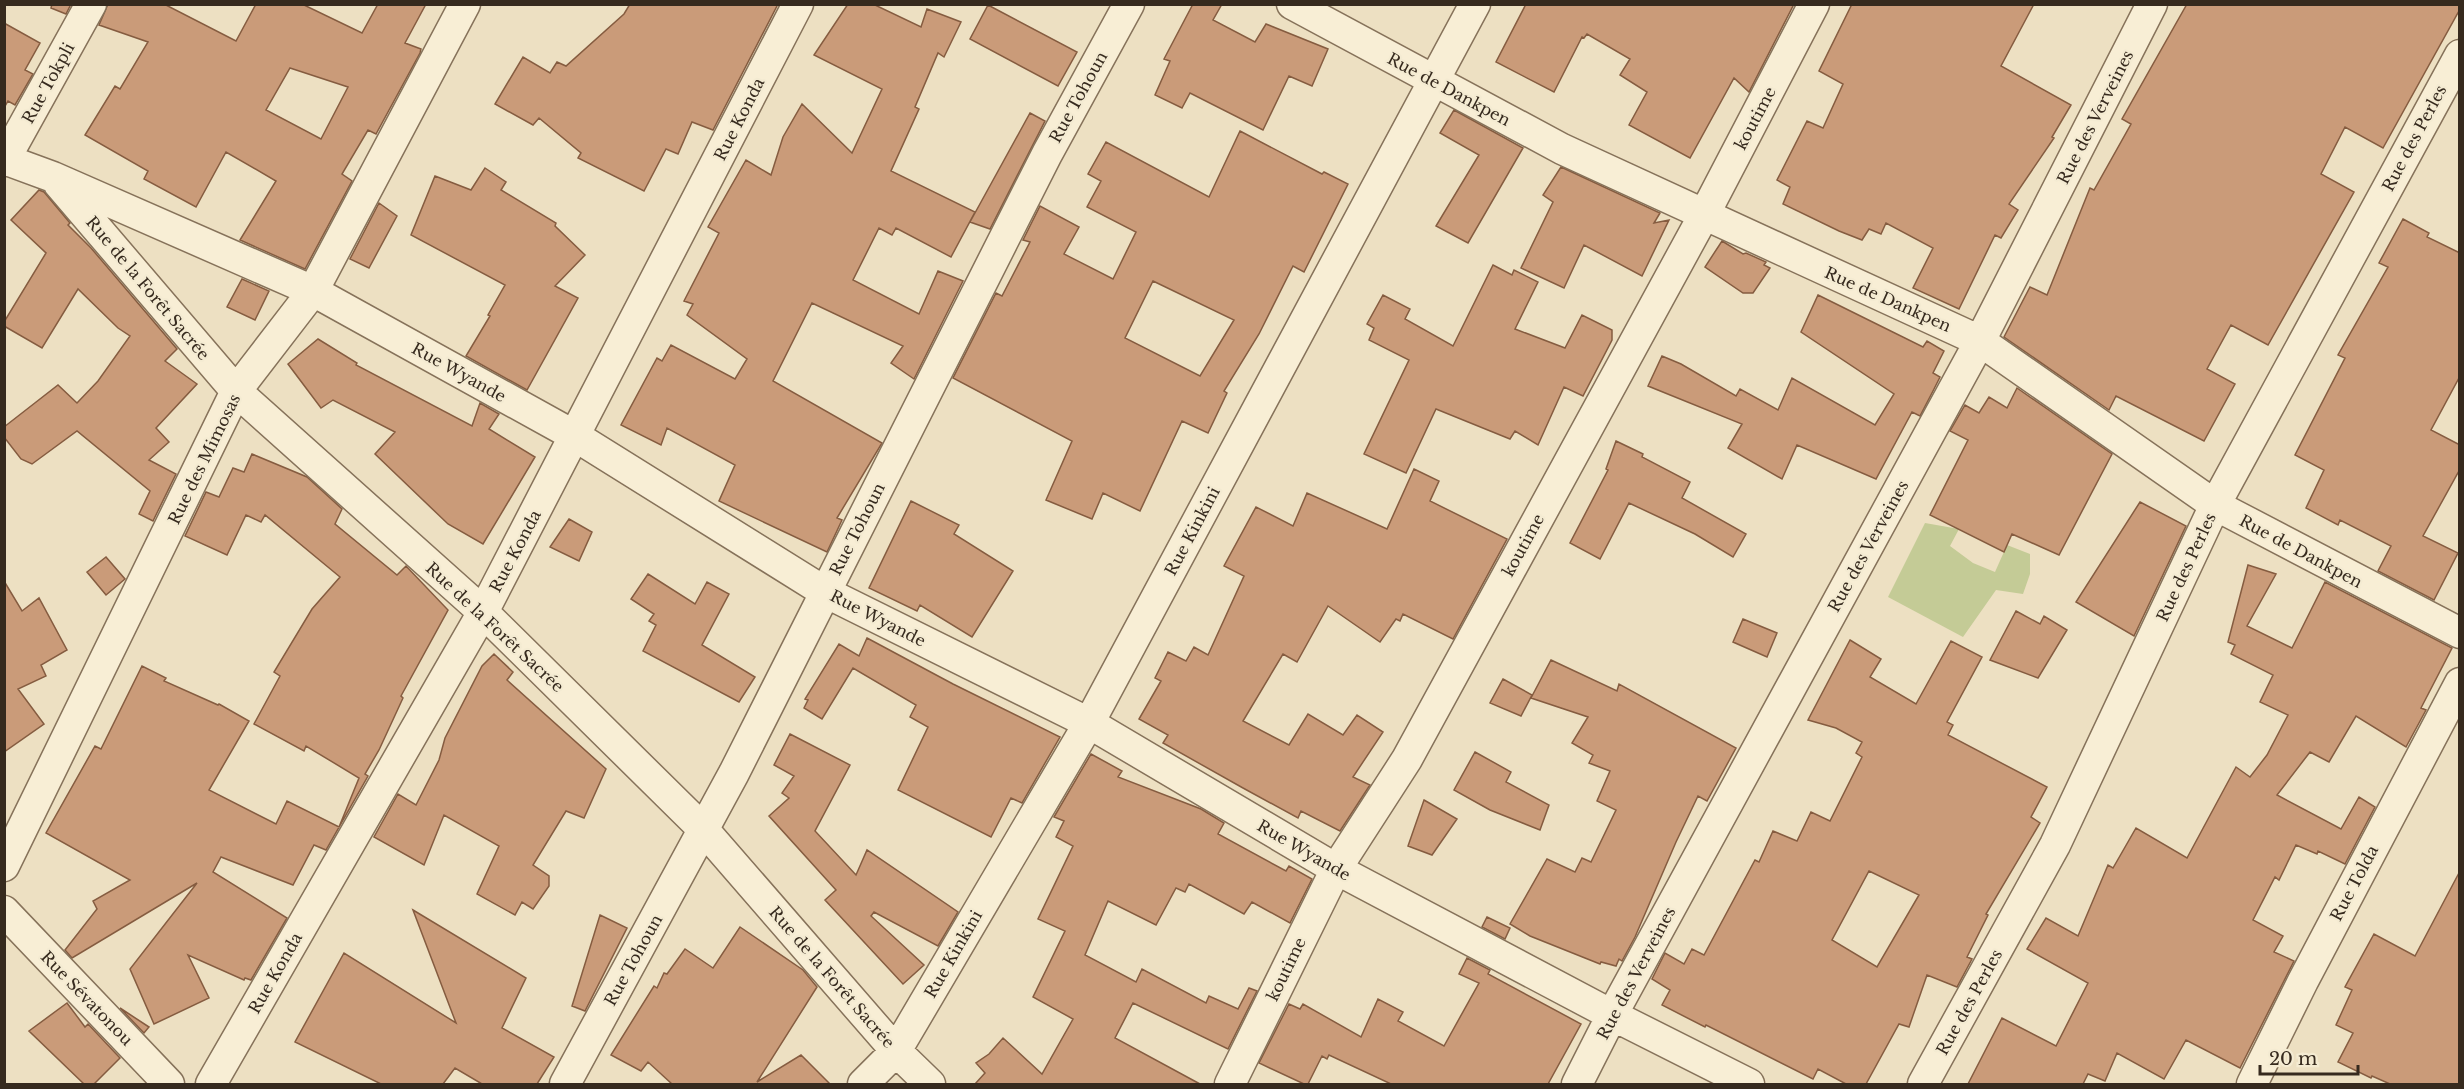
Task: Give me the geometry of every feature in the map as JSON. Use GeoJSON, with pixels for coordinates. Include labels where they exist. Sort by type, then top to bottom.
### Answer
{"type":"FeatureCollection","features":[{"type":"Feature","properties":{"kind":"street","name":"Rue Tokpli"},"geometry":{"type":"LineString","coordinates":[[5,160],[91,4]]}},
{"type":"Feature","properties":{"kind":"street","name":"Rue des Mimosas"},"geometry":{"type":"LineString","coordinates":[[4,866],[236,391],[313,291],[465,4]]}},
{"type":"Feature","properties":{"kind":"street","name":"Rue Konda"},"geometry":{"type":"LineString","coordinates":[[211,1084],[483,612],[798,4]]}},
{"type":"Feature","properties":{"kind":"street","name":"Rue Tohoun"},"geometry":{"type":"LineString","coordinates":[[565,1084],[704,830],[1047,154],[1130,4]]}},
{"type":"Feature","properties":{"kind":"street","name":"Rue de Dankpen"},"geometry":{"type":"LineString","coordinates":[[1292,4],[1562,149],[1980,341],[2215,506],[2460,633]]}},
{"type":"Feature","properties":{"kind":"street","name":"Rue Kinkini"},"geometry":{"type":"LineString","coordinates":[[863,1084],[896,1051],[1089,723],[1475,4]]}},
{"type":"Feature","properties":{"kind":"street","name":"koutime"},"geometry":{"type":"LineString","coordinates":[[1230,1084],[1336,869],[1407,759],[1704,215],[1814,4]]}},
{"type":"Feature","properties":{"kind":"street","name":"Rue des Verveines"},"geometry":{"type":"LineString","coordinates":[[1577,1084],[1612,1015],[1980,341],[2152,4]]}},
{"type":"Feature","properties":{"kind":"street","name":"Rue des Perles"},"geometry":{"type":"LineString","coordinates":[[1923,1084],[2055,845],[2215,506],[2460,55]]}},
{"type":"Feature","properties":{"kind":"street","name":"Rue Wyande"},"geometry":{"type":"LineString","coordinates":[[5,160],[53,177],[313,291],[575,436],[825,592],[1089,723],[1336,869],[1612,1015],[1749,1084]]}},
{"type":"Feature","properties":{"kind":"street","name":"Rue de la Forêt Sacrée"},"geometry":{"type":"LineString","coordinates":[[53,177],[236,391],[483,612],[704,830],[896,1051],[930,1084]]}},
{"type":"Feature","properties":{"kind":"street","name":"Rue Tolda"},"geometry":{"type":"LineString","coordinates":[[2252,1084],[2303,981],[2460,683]]}},
{"type":"Feature","properties":{"kind":"street","name":"Rue Sévatonou"},"geometry":{"type":"LineString","coordinates":[[4,911],[169,1084]]}},
{"type":"Feature","properties":{"kind":"green space"},"geometry":{"type":"Polygon","coordinates":[[[1925,523],[1959,529],[1950,546],[1973,563],[1995,572],[2007,545],[2030,554],[2030,574],[2023,594],[1996,590],[1963,637],[1888,597],[1925,523]]]}},
{"type":"Feature","properties":{"kind":"building"},"geometry":{"type":"Polygon","coordinates":[[[52,4],[71,4],[66,14],[51,8],[52,4]]]}},
{"type":"Feature","properties":{"kind":"building"},"geometry":{"type":"Polygon","coordinates":[[[108,4],[164,4],[236,41],[256,4],[302,4],[362,33],[378,4],[426,4],[405,43],[421,49],[420,53],[376,134],[368,130],[342,174],[352,181],[305,269],[240,240],[276,181],[226,152],[196,207],[144,179],[148,171],[85,135],[115,86],[120,89],[148,42],[99,25],[108,4]],[[290,68],[266,110],[321,139],[348,87],[290,68]]]}},
{"type":"Feature","properties":{"kind":"building"},"geometry":{"type":"Polygon","coordinates":[[[630,4],[778,4],[713,130],[692,122],[678,154],[666,149],[644,191],[578,158],[581,153],[539,118],[533,125],[495,104],[523,57],[550,73],[557,62],[566,66],[624,14],[630,4]]]}},
{"type":"Feature","properties":{"kind":"building"},"geometry":{"type":"Polygon","coordinates":[[[848,4],[873,4],[921,27],[927,9],[961,22],[944,57],[938,53],[915,107],[919,109],[891,171],[975,212],[951,257],[896,228],[892,235],[879,228],[853,280],[919,314],[938,271],[963,281],[914,379],[891,363],[903,346],[812,303],[773,381],[882,443],[837,518],[842,520],[827,552],[719,501],[735,465],[667,428],[661,445],[621,425],[657,358],[662,361],[671,345],[735,379],[747,359],[687,315],[693,304],[684,301],[719,233],[708,227],[746,160],[771,175],[783,137],[802,104],[852,153],[882,89],[814,55],[848,4]]]}},
{"type":"Feature","properties":{"kind":"building"},"geometry":{"type":"Polygon","coordinates":[[[1193,4],[1222,4],[1213,20],[1255,42],[1266,24],[1328,49],[1312,86],[1289,76],[1263,130],[1190,93],[1182,108],[1155,95],[1170,61],[1164,59],[1193,4]]]}},
{"type":"Feature","properties":{"kind":"building"},"geometry":{"type":"Polygon","coordinates":[[[1526,4],[1794,4],[1749,92],[1734,78],[1690,158],[1629,125],[1647,92],[1620,75],[1630,59],[1587,34],[1584,38],[1582,37],[1554,92],[1496,62],[1526,4]]]}},
{"type":"Feature","properties":{"kind":"building"},"geometry":{"type":"Polygon","coordinates":[[[1852,4],[2034,4],[2001,66],[2071,105],[2052,137],[2054,138],[2009,204],[2018,210],[2001,238],[1995,235],[1959,309],[1913,288],[1933,248],[1886,223],[1881,234],[1869,229],[1862,240],[1783,204],[1790,187],[1777,180],[1807,121],[1823,128],[1843,84],[1819,71],[1852,4]]]}},
{"type":"Feature","properties":{"kind":"building"},"geometry":{"type":"Polygon","coordinates":[[[2187,4],[2460,4],[2460,9],[2383,148],[2345,127],[2321,174],[2354,192],[2268,345],[2231,325],[2207,369],[2235,384],[2204,441],[2116,396],[2109,410],[2004,337],[2030,287],[2047,295],[2090,188],[2094,190],[2131,124],[2122,119],[2187,4]]]}},
{"type":"Feature","properties":{"kind":"building"},"geometry":{"type":"Polygon","coordinates":[[[988,5],[1077,52],[1058,86],[970,39],[988,5]]]}},
{"type":"Feature","properties":{"kind":"building"},"geometry":{"type":"Polygon","coordinates":[[[4,23],[40,43],[25,70],[33,74],[15,105],[8,101],[4,108],[4,23]]]}},
{"type":"Feature","properties":{"kind":"building"},"geometry":{"type":"Polygon","coordinates":[[[1454,110],[1523,148],[1468,243],[1436,226],[1479,155],[1440,133],[1454,110]]]}},
{"type":"Feature","properties":{"kind":"building"},"geometry":{"type":"Polygon","coordinates":[[[1030,113],[1045,121],[990,229],[970,222],[1030,113]]]}},
{"type":"Feature","properties":{"kind":"building"},"geometry":{"type":"Polygon","coordinates":[[[1240,131],[1322,174],[1324,172],[1348,184],[1304,272],[1293,266],[1259,334],[1224,391],[1227,393],[1208,433],[1182,421],[1140,511],[1103,493],[1092,519],[1046,500],[1072,441],[953,378],[996,293],[1002,296],[1030,242],[1023,240],[1040,206],[1079,227],[1064,254],[1113,279],[1136,232],[1087,207],[1101,181],[1088,174],[1106,142],[1209,197],[1240,131]],[[1153,281],[1125,338],[1200,376],[1234,320],[1153,281]]]}},
{"type":"Feature","properties":{"kind":"building"},"geometry":{"type":"Polygon","coordinates":[[[1561,167],[1660,213],[1654,223],[1669,220],[1642,276],[1584,245],[1564,288],[1521,268],[1553,202],[1543,195],[1561,167]]]}},
{"type":"Feature","properties":{"kind":"building"},"geometry":{"type":"Polygon","coordinates":[[[485,168],[506,182],[501,190],[556,223],[555,226],[585,255],[555,286],[578,298],[527,390],[466,356],[505,285],[411,235],[435,176],[471,190],[485,168]]]}},
{"type":"Feature","properties":{"kind":"building"},"geometry":{"type":"Polygon","coordinates":[[[39,190],[44,192],[70,223],[68,225],[91,248],[177,349],[165,361],[197,384],[156,428],[169,442],[149,460],[176,474],[153,521],[139,514],[150,491],[77,431],[32,464],[21,459],[4,437],[4,427],[58,385],[77,403],[98,381],[130,336],[118,328],[78,289],[42,348],[4,326],[4,322],[46,253],[11,220],[39,190]]]}},
{"type":"Feature","properties":{"kind":"building"},"geometry":{"type":"Polygon","coordinates":[[[379,203],[397,216],[369,268],[350,259],[379,203]]]}},
{"type":"Feature","properties":{"kind":"building"},"geometry":{"type":"Polygon","coordinates":[[[2403,219],[2429,233],[2427,237],[2460,253],[2460,376],[2431,430],[2460,445],[2460,469],[2423,536],[2458,553],[2434,600],[2378,571],[2391,546],[2340,520],[2338,525],[2306,508],[2324,470],[2295,455],[2345,358],[2338,355],[2388,267],[2379,263],[2403,219]]]}},
{"type":"Feature","properties":{"kind":"building"},"geometry":{"type":"Polygon","coordinates":[[[1722,241],[1743,254],[1746,253],[1766,262],[1764,265],[1770,268],[1753,293],[1743,293],[1705,267],[1722,241]]]}},
{"type":"Feature","properties":{"kind":"building"},"geometry":{"type":"Polygon","coordinates":[[[1493,265],[1512,275],[1514,270],[1538,282],[1515,329],[1565,348],[1582,315],[1612,330],[1612,340],[1583,396],[1564,387],[1538,445],[1515,431],[1510,439],[1436,409],[1406,473],[1364,454],[1409,360],[1369,340],[1374,328],[1367,324],[1383,295],[1410,309],[1405,319],[1453,346],[1493,265]]]}},
{"type":"Feature","properties":{"kind":"building"},"geometry":{"type":"Polygon","coordinates":[[[242,279],[269,291],[255,320],[227,307],[242,279]]]}},
{"type":"Feature","properties":{"kind":"building"},"geometry":{"type":"Polygon","coordinates":[[[1818,295],[1923,347],[1927,341],[1944,351],[1933,373],[1940,377],[1920,416],[1912,412],[1876,479],[1797,445],[1782,479],[1728,448],[1742,424],[1648,386],[1662,356],[1681,364],[1736,396],[1740,389],[1778,410],[1792,378],[1875,425],[1894,394],[1801,332],[1818,295]]]}},
{"type":"Feature","properties":{"kind":"building"},"geometry":{"type":"Polygon","coordinates":[[[318,339],[357,363],[356,365],[472,426],[480,403],[499,414],[489,429],[535,457],[483,544],[448,524],[375,454],[395,432],[333,400],[321,408],[288,364],[318,339]]]}},
{"type":"Feature","properties":{"kind":"building"},"geometry":{"type":"Polygon","coordinates":[[[2017,388],[2112,454],[2059,555],[2012,534],[2004,552],[1930,515],[1968,440],[1950,431],[1965,405],[1979,413],[1989,397],[2007,408],[2017,388]]]}},
{"type":"Feature","properties":{"kind":"building"},"geometry":{"type":"Polygon","coordinates":[[[1616,441],[1690,482],[1682,498],[1746,534],[1733,557],[1695,534],[1629,503],[1600,559],[1570,543],[1608,470],[1606,469],[1616,441]]]}},
{"type":"Feature","properties":{"kind":"building"},"geometry":{"type":"Polygon","coordinates":[[[252,454],[307,477],[342,509],[335,524],[397,575],[406,566],[448,610],[401,696],[403,698],[379,750],[365,774],[368,776],[326,850],[314,845],[293,885],[221,857],[213,872],[287,918],[251,980],[245,978],[244,980],[188,955],[209,998],[154,1024],[130,969],[197,883],[72,958],[65,950],[97,909],[93,901],[130,880],[46,833],[95,746],[101,749],[142,666],[166,678],[164,681],[219,704],[249,721],[209,790],[276,824],[287,801],[339,827],[359,778],[306,746],[304,751],[254,724],[280,676],[274,672],[312,609],[340,577],[265,515],[261,522],[246,515],[227,555],[185,536],[206,492],[219,497],[233,468],[244,472],[252,454]]]}},
{"type":"Feature","properties":{"kind":"building"},"geometry":{"type":"Polygon","coordinates":[[[1414,469],[1439,481],[1430,501],[1507,539],[1453,639],[1403,614],[1400,621],[1396,619],[1380,642],[1328,606],[1297,662],[1283,654],[1243,721],[1289,745],[1308,714],[1343,735],[1357,715],[1383,732],[1353,777],[1370,785],[1340,831],[1301,811],[1298,818],[1243,788],[1163,743],[1168,735],[1139,719],[1161,681],[1155,678],[1168,652],[1186,661],[1194,647],[1208,655],[1244,576],[1224,566],[1256,507],[1293,526],[1307,493],[1387,529],[1414,469]]]}},
{"type":"Feature","properties":{"kind":"building"},"geometry":{"type":"Polygon","coordinates":[[[911,501],[959,525],[954,534],[1013,571],[972,637],[920,605],[917,611],[869,588],[911,501]]]}},
{"type":"Feature","properties":{"kind":"building"},"geometry":{"type":"Polygon","coordinates":[[[2140,502],[2186,526],[2134,636],[2076,602],[2140,502]]]}},
{"type":"Feature","properties":{"kind":"building"},"geometry":{"type":"Polygon","coordinates":[[[569,519],[592,532],[579,561],[550,547],[569,519]]]}},
{"type":"Feature","properties":{"kind":"building"},"geometry":{"type":"Polygon","coordinates":[[[106,557],[125,579],[106,595],[87,572],[106,557]]]}},
{"type":"Feature","properties":{"kind":"building"},"geometry":{"type":"Polygon","coordinates":[[[2248,565],[2276,574],[2247,626],[2292,648],[2325,582],[2452,648],[2421,708],[2426,710],[2406,747],[2356,716],[2329,762],[2310,752],[2277,795],[2341,829],[2359,797],[2375,807],[2345,864],[2318,851],[2317,854],[2296,845],[2279,880],[2275,877],[2253,920],[2283,936],[2274,952],[2294,961],[2240,1068],[2186,1040],[2164,1079],[2117,1053],[2105,1081],[2088,1074],[2083,1084],[1968,1084],[2002,1018],[2056,1046],[2088,983],[2027,949],[2046,918],[2078,936],[2108,865],[2113,868],[2136,828],[2187,858],[2236,767],[2250,777],[2267,755],[2288,715],[2260,702],[2273,675],[2231,654],[2235,645],[2228,642],[2248,565]]]}},
{"type":"Feature","properties":{"kind":"building"},"geometry":{"type":"Polygon","coordinates":[[[648,574],[695,604],[707,582],[729,594],[702,645],[755,677],[739,702],[643,651],[656,625],[649,621],[654,614],[631,599],[648,574]]]}},
{"type":"Feature","properties":{"kind":"building"},"geometry":{"type":"Polygon","coordinates":[[[4,581],[22,611],[39,598],[67,650],[41,665],[46,676],[18,689],[44,724],[4,752],[4,581]]]}},
{"type":"Feature","properties":{"kind":"building"},"geometry":{"type":"Polygon","coordinates":[[[2016,611],[2040,624],[2044,616],[2067,630],[2038,678],[1990,660],[2016,611]]]}},
{"type":"Feature","properties":{"kind":"building"},"geometry":{"type":"Polygon","coordinates":[[[1743,619],[1777,633],[1767,657],[1733,642],[1743,619]]]}},
{"type":"Feature","properties":{"kind":"building"},"geometry":{"type":"Polygon","coordinates":[[[867,638],[1060,737],[1022,803],[1011,798],[991,837],[898,790],[928,727],[910,717],[916,705],[853,668],[822,719],[804,708],[808,700],[805,699],[839,644],[859,656],[867,638]]]}},
{"type":"Feature","properties":{"kind":"building"},"geometry":{"type":"Polygon","coordinates":[[[1850,640],[1881,659],[1870,677],[1916,704],[1951,641],[1982,657],[1947,722],[1953,725],[1948,735],[2047,787],[2031,817],[2040,823],[1986,914],[1988,915],[1967,957],[1972,959],[1957,987],[1927,975],[1909,1027],[1899,1024],[1866,1084],[1846,1084],[1818,1069],[1813,1079],[1706,1025],[1705,1027],[1662,1005],[1670,990],[1652,979],[1665,953],[1684,964],[1692,949],[1704,955],[1755,860],[1759,862],[1773,831],[1797,841],[1811,812],[1830,821],[1862,757],[1856,753],[1862,742],[1836,728],[1808,720],[1850,640]],[[1869,871],[1832,940],[1877,967],[1919,895],[1869,871]]]}},
{"type":"Feature","properties":{"kind":"building"},"geometry":{"type":"Polygon","coordinates":[[[494,654],[513,672],[507,680],[606,769],[584,818],[566,811],[533,865],[549,876],[549,886],[533,909],[522,902],[515,915],[477,894],[499,846],[444,815],[424,865],[374,837],[398,794],[416,805],[439,760],[445,738],[482,666],[494,654]]]}},
{"type":"Feature","properties":{"kind":"building"},"geometry":{"type":"Polygon","coordinates":[[[1551,660],[1617,691],[1619,684],[1736,748],[1707,801],[1698,796],[1635,937],[1622,961],[1619,959],[1616,966],[1601,962],[1600,964],[1530,936],[1510,924],[1547,859],[1575,872],[1582,858],[1591,862],[1616,810],[1597,801],[1610,771],[1589,763],[1593,755],[1572,743],[1588,717],[1531,698],[1551,660]]]}},
{"type":"Feature","properties":{"kind":"building"},"geometry":{"type":"Polygon","coordinates":[[[1503,679],[1532,695],[1521,716],[1490,703],[1503,679]]]}},
{"type":"Feature","properties":{"kind":"building"},"geometry":{"type":"Polygon","coordinates":[[[790,734],[850,765],[815,831],[856,875],[867,850],[958,912],[938,946],[874,912],[871,916],[924,965],[903,984],[825,900],[836,890],[769,816],[789,798],[782,793],[794,776],[774,765],[790,734]]]}},
{"type":"Feature","properties":{"kind":"building"},"geometry":{"type":"Polygon","coordinates":[[[1475,752],[1511,772],[1506,782],[1549,805],[1540,830],[1490,810],[1454,790],[1475,752]]]}},
{"type":"Feature","properties":{"kind":"building"},"geometry":{"type":"Polygon","coordinates":[[[1091,754],[1122,771],[1118,777],[1201,809],[1224,823],[1218,834],[1286,871],[1289,866],[1312,879],[1290,923],[1252,902],[1244,914],[1189,884],[1185,892],[1176,888],[1156,925],[1108,901],[1085,955],[1136,982],[1142,969],[1206,1003],[1209,996],[1238,1009],[1249,988],[1257,991],[1228,1049],[1133,1003],[1115,1038],[1200,1084],[975,1084],[985,1073],[976,1063],[989,1054],[1003,1038],[1042,1074],[1073,1019],[1033,997],[1065,931],[1038,919],[1073,846],[1056,837],[1064,821],[1054,817],[1091,754]]]}},
{"type":"Feature","properties":{"kind":"building"},"geometry":{"type":"Polygon","coordinates":[[[1424,800],[1457,819],[1432,855],[1408,846],[1424,800]]]}},
{"type":"Feature","properties":{"kind":"building"},"geometry":{"type":"Polygon","coordinates":[[[2460,871],[2460,1084],[2390,1084],[2372,1076],[2371,1078],[2338,1062],[2353,1033],[2336,1025],[2352,990],[2345,987],[2374,934],[2415,956],[2460,871]]]}},
{"type":"Feature","properties":{"kind":"building"},"geometry":{"type":"Polygon","coordinates":[[[413,910],[526,978],[502,1028],[554,1057],[537,1084],[482,1084],[455,1068],[443,1084],[381,1084],[295,1042],[344,953],[456,1023],[413,910]]]}},
{"type":"Feature","properties":{"kind":"building"},"geometry":{"type":"Polygon","coordinates":[[[600,915],[627,928],[585,1011],[572,1006],[600,915]]]}},
{"type":"Feature","properties":{"kind":"building"},"geometry":{"type":"Polygon","coordinates":[[[1487,917],[1510,928],[1505,939],[1482,927],[1487,917]]]}},
{"type":"Feature","properties":{"kind":"building"},"geometry":{"type":"Polygon","coordinates":[[[740,927],[803,970],[817,987],[757,1082],[801,1055],[830,1084],[672,1084],[648,1062],[641,1071],[611,1055],[654,986],[657,988],[664,973],[667,974],[685,949],[713,968],[740,927]]]}},
{"type":"Feature","properties":{"kind":"building"},"geometry":{"type":"Polygon","coordinates":[[[1467,958],[1490,970],[1488,974],[1581,1024],[1548,1084],[1391,1084],[1329,1055],[1327,1059],[1322,1056],[1308,1084],[1304,1084],[1259,1063],[1289,1004],[1300,1009],[1303,1004],[1361,1037],[1378,999],[1403,1012],[1398,1021],[1444,1046],[1479,983],[1459,974],[1467,958]]]}},
{"type":"Feature","properties":{"kind":"building"},"geometry":{"type":"Polygon","coordinates":[[[67,1003],[85,1027],[88,1024],[120,1058],[94,1084],[84,1084],[29,1031],[67,1003]]]}},
{"type":"Feature","properties":{"kind":"building"},"geometry":{"type":"Polygon","coordinates":[[[120,1008],[149,1027],[144,1033],[120,1008]]]}}]}
